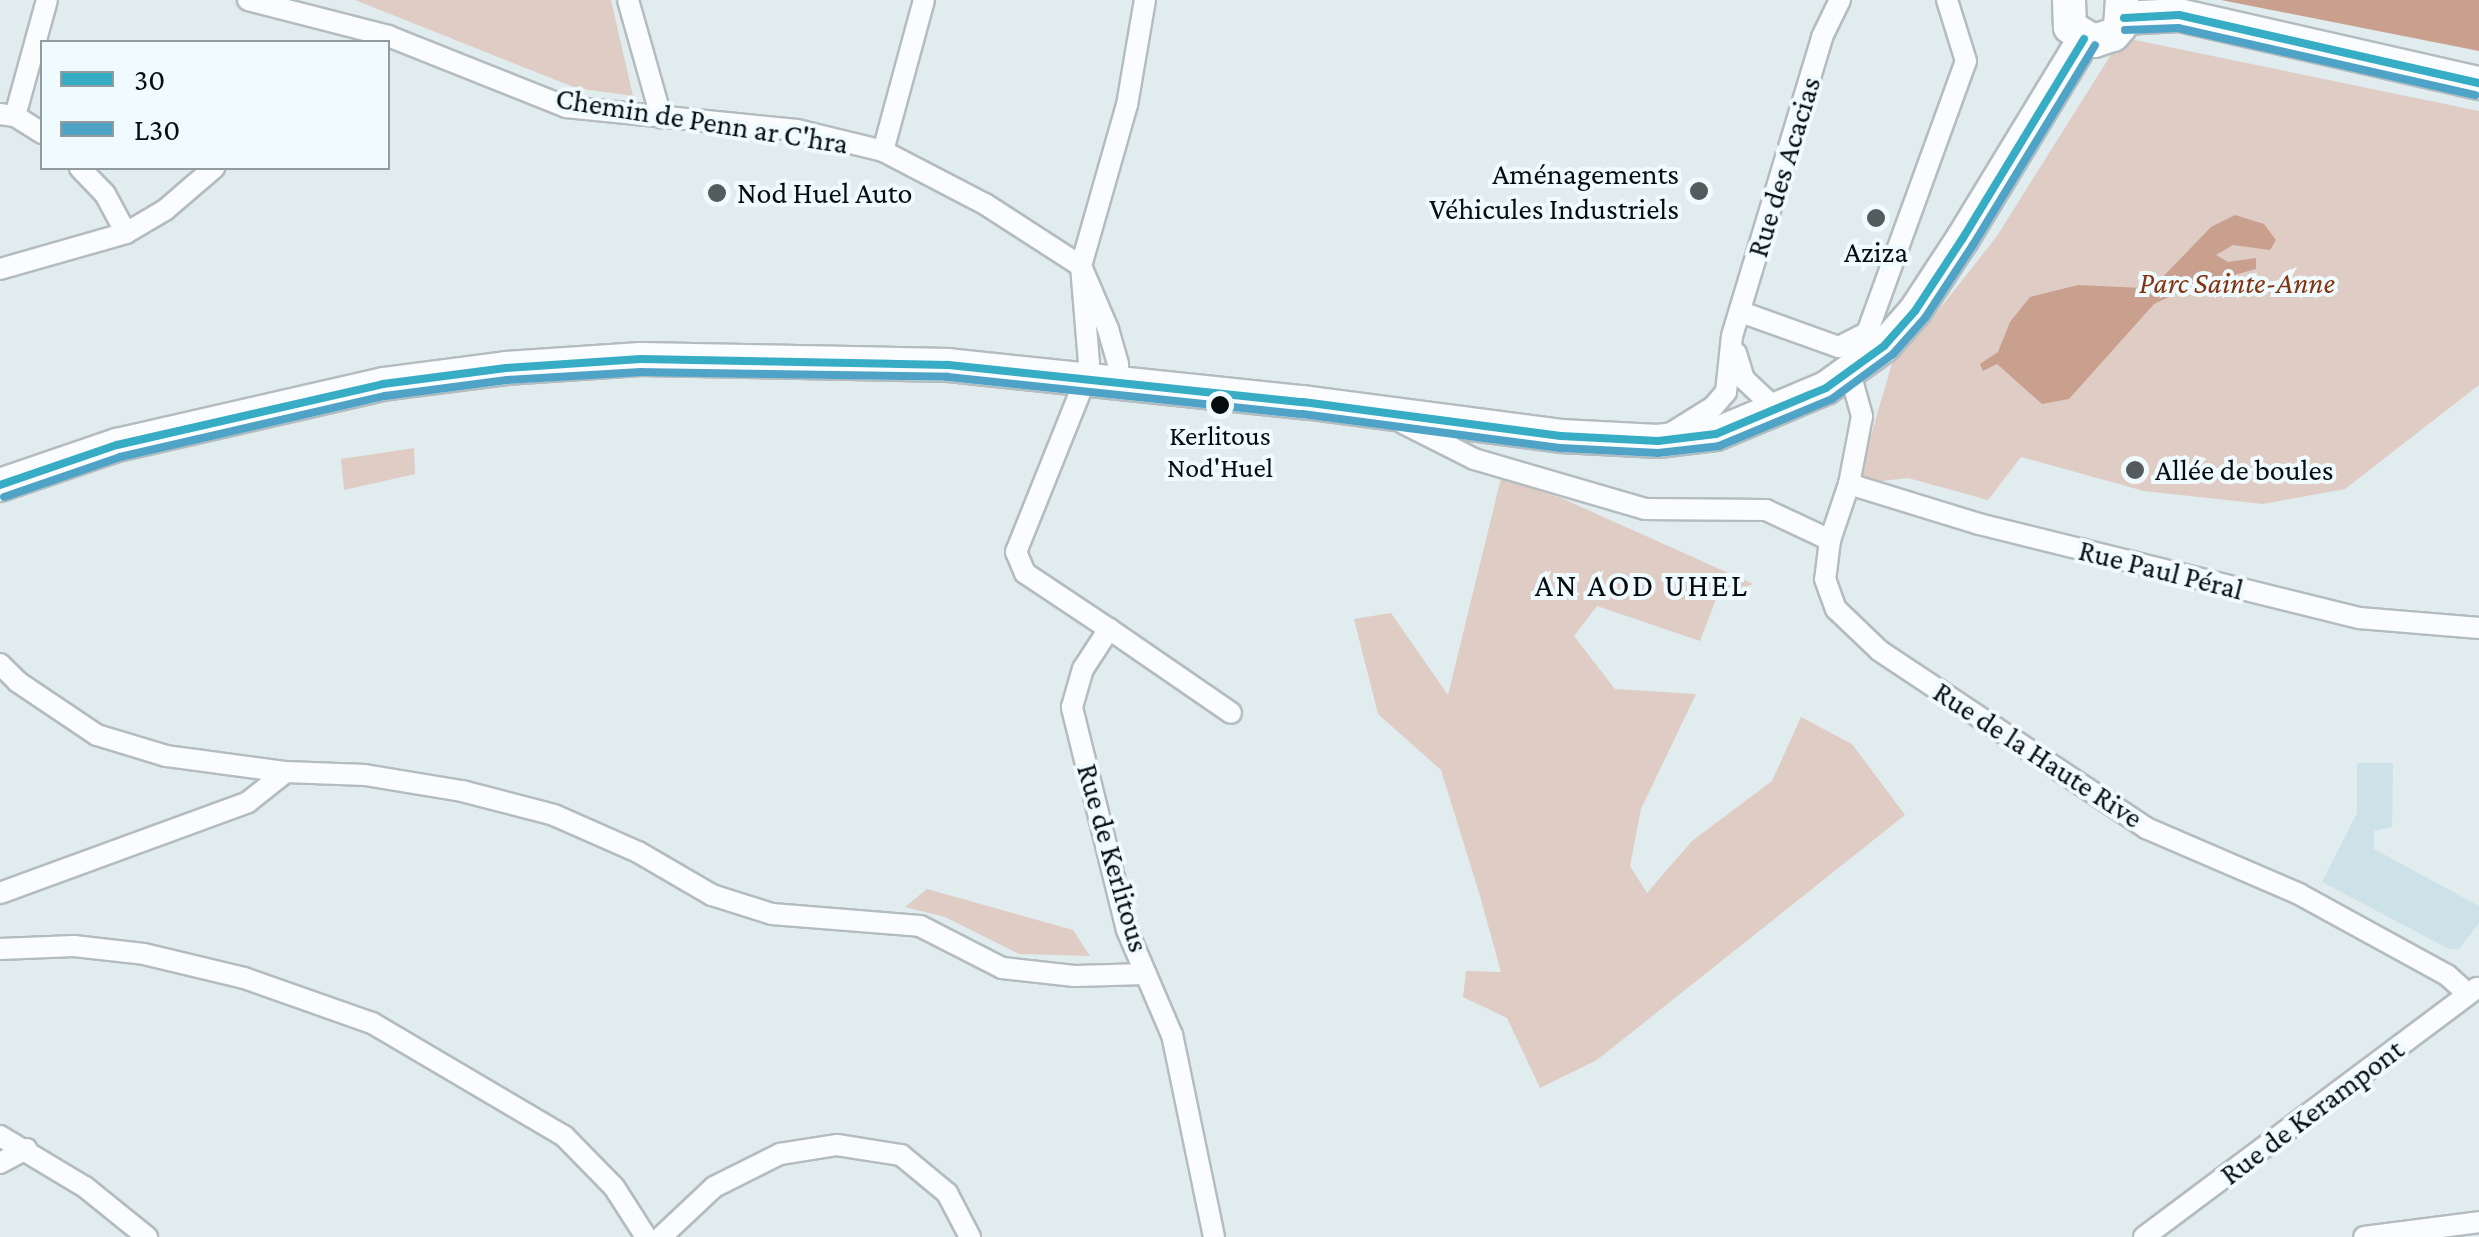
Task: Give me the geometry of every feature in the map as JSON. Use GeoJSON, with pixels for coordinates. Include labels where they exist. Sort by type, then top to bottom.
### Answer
{"type":"FeatureCollection","features":[{"type":"Feature","properties":{"kind":"main road"},"geometry":{"type":"LineString","coordinates":[[2068,0],[2070,27],[2084,39],[2113,35],[2123,9],[2179,16],[2479,83]]}},
{"type":"Feature","properties":{"kind":"main road"},"geometry":{"type":"LineString","coordinates":[[0,485],[117,444],[383,384],[506,368],[641,359],[820,359],[1102,380],[1561,436],[1658,440],[1716,434],[1778,411],[1850,373],[1915,311],[2084,39]]}},
{"type":"Feature","properties":{"kind":"street"},"geometry":{"type":"LineString","coordinates":[[40,131],[8,115],[47,0]]}},
{"type":"Feature","properties":{"kind":"street","name":"Chemin de Penn ar C'hra"},"geometry":{"type":"LineString","coordinates":[[248,0],[388,36],[566,106],[797,130],[883,151],[984,204],[1081,266]]}},
{"type":"Feature","properties":{"kind":"street"},"geometry":{"type":"LineString","coordinates":[[628,0],[661,117]]}},
{"type":"Feature","properties":{"kind":"street"},"geometry":{"type":"LineString","coordinates":[[883,151],[924,0]]}},
{"type":"Feature","properties":{"kind":"street"},"geometry":{"type":"LineString","coordinates":[[1102,380],[1089,363],[1081,266],[1127,105],[1145,0]]}},
{"type":"Feature","properties":{"kind":"street","name":"Rue des Acacias"},"geometry":{"type":"LineString","coordinates":[[1658,440],[1713,407],[1726,392],[1732,336],[1822,37],[1840,0]]}},
{"type":"Feature","properties":{"kind":"street"},"geometry":{"type":"LineString","coordinates":[[1740,312],[1839,347],[1867,333],[1966,62],[1948,0]]}},
{"type":"Feature","properties":{"kind":"street"},"geometry":{"type":"LineString","coordinates":[[82,170],[105,194],[126,234]]}},
{"type":"Feature","properties":{"kind":"street"},"geometry":{"type":"LineString","coordinates":[[0,269],[126,234],[165,210],[212,170]]}},
{"type":"Feature","properties":{"kind":"street"},"geometry":{"type":"LineString","coordinates":[[1081,266],[1108,329],[1118,364],[1102,380],[1016,552],[1025,573],[1232,713]]}},
{"type":"Feature","properties":{"kind":"street"},"geometry":{"type":"LineString","coordinates":[[1732,336],[1744,379],[1778,411]]}},
{"type":"Feature","properties":{"kind":"street","name":"Rue de la Haute Rive"},"geometry":{"type":"LineString","coordinates":[[1850,373],[1862,416],[1849,484],[1830,540],[1824,579],[1836,609],[1880,651],[2146,828],[2299,894],[2474,991]]}},
{"type":"Feature","properties":{"kind":"street"},"geometry":{"type":"LineString","coordinates":[[1384,413],[1474,458],[1645,509],[1766,510],[1830,540]]}},
{"type":"Feature","properties":{"kind":"street","name":"Rue Paul Péral"},"geometry":{"type":"LineString","coordinates":[[1849,484],[1979,524],[2360,618],[2479,628]]}},
{"type":"Feature","properties":{"kind":"street","name":"Rue de Kerlitous"},"geometry":{"type":"LineString","coordinates":[[1109,629],[1083,668],[1072,707],[1127,930],[1172,1035],[1214,1237]]}},
{"type":"Feature","properties":{"kind":"street"},"geometry":{"type":"LineString","coordinates":[[0,664],[18,682],[97,735],[166,756],[286,772],[365,775],[442,788],[554,816],[638,852],[712,895],[772,914],[920,926],[1002,968],[1075,976],[1146,974]]}},
{"type":"Feature","properties":{"kind":"street"},"geometry":{"type":"LineString","coordinates":[[0,894],[248,802],[286,772]]}},
{"type":"Feature","properties":{"kind":"street"},"geometry":{"type":"LineString","coordinates":[[0,949],[74,946],[144,954],[244,978],[372,1023],[564,1136],[614,1187],[646,1237]]}},
{"type":"Feature","properties":{"kind":"street","name":"Rue de Kerampont"},"geometry":{"type":"LineString","coordinates":[[2144,1237],[2474,991]]}},
{"type":"Feature","properties":{"kind":"street"},"geometry":{"type":"LineString","coordinates":[[0,1136],[26,1149],[148,1237]]}},
{"type":"Feature","properties":{"kind":"street"},"geometry":{"type":"LineString","coordinates":[[673,1233],[714,1187],[780,1154],[837,1145],[901,1155],[947,1193],[970,1237]]}},
{"type":"Feature","properties":{"kind":"street"},"geometry":{"type":"LineString","coordinates":[[0,1163],[26,1149]]}},
{"type":"Feature","properties":{"kind":"street"},"geometry":{"type":"LineString","coordinates":[[2364,1237],[2479,1222]]}},
{"type":"Feature","properties":{"kind":"shaded area"},"geometry":{"type":"Polygon","coordinates":[[[2221,0],[2479,0],[2479,51],[2221,0]]]}},
{"type":"Feature","properties":{"kind":"shaded area"},"geometry":{"type":"Polygon","coordinates":[[[2235,215],[2264,224],[2276,240],[2270,250],[2233,245],[2216,255],[2228,262],[2256,258],[2256,269],[2187,288],[2154,304],[2069,399],[2042,404],[1997,364],[1983,371],[1980,364],[1998,352],[2010,322],[2030,297],[2078,285],[2142,288],[2156,284],[2211,227],[2235,215]]]}},
{"type":"Feature","properties":{"kind":"shaded area"},"geometry":{"type":"Polygon","coordinates":[[[2357,763],[2393,763],[2392,827],[2374,831],[2374,849],[2479,906],[2479,923],[2459,949],[2449,949],[2322,882],[2357,813],[2357,763]]]}},
{"type":"Feature","properties":{"kind":"green space"},"geometry":{"type":"Polygon","coordinates":[[[355,0],[611,0],[633,96],[576,88],[355,0]]]}},
{"type":"Feature","properties":{"kind":"green space","name":"Parc Sainte-Anne"},"geometry":{"type":"Polygon","coordinates":[[[2135,40],[2479,111],[2479,385],[2345,489],[2263,504],[2144,491],[2021,457],[1988,500],[1908,478],[1857,484],[1894,356],[1919,335],[1997,236],[2117,45],[2135,40]]]}},
{"type":"Feature","properties":{"kind":"green space"},"geometry":{"type":"Polygon","coordinates":[[[414,448],[415,474],[344,490],[341,459],[414,448]]]}},
{"type":"Feature","properties":{"kind":"green space"},"geometry":{"type":"Polygon","coordinates":[[[1501,478],[1561,498],[1753,584],[1716,599],[1700,641],[1597,606],[1574,636],[1615,689],[1696,694],[1641,809],[1630,866],[1647,893],[1692,841],[1772,781],[1801,717],[1852,744],[1905,815],[1597,1060],[1540,1088],[1507,1018],[1463,997],[1466,971],[1501,972],[1480,896],[1441,770],[1378,714],[1354,619],[1391,613],[1448,695],[1501,478]]]}},
{"type":"Feature","properties":{"kind":"green space"},"geometry":{"type":"Polygon","coordinates":[[[927,889],[1073,930],[1090,956],[1019,954],[945,917],[905,907],[927,889]]]}},
{"type":"Feature","properties":{"kind":"transit line","name":"30"},"geometry":{"type":"LineString","coordinates":[[2124,18],[2179,15],[2479,83]]}},
{"type":"Feature","properties":{"kind":"transit line","name":"L30"},"geometry":{"type":"LineString","coordinates":[[2125,30],[2178,28],[2476,95]]}},
{"type":"Feature","properties":{"kind":"transit line","name":"30"},"geometry":{"type":"LineString","coordinates":[[0,485],[117,445],[383,384],[506,368],[641,359],[948,365],[1303,402],[1561,436],[1658,441],[1716,434],[1826,388],[1884,346],[1915,311],[1963,238],[2084,39]]}},
{"type":"Feature","properties":{"kind":"transit line","name":"L30"},"geometry":{"type":"LineString","coordinates":[[4,497],[120,457],[385,396],[507,380],[641,372],[947,377],[1302,414],[1560,448],[1658,453],[1719,446],[1832,399],[1893,354],[1925,318],[1973,245],[2095,45]]}},
{"type":"Feature","properties":{"kind":"place","name":"Aménagements Véhicules Industriels"},"geometry":{"type":"Point","coordinates":[1699,191]}},
{"type":"Feature","properties":{"kind":"place","name":"Nod Huel Auto"},"geometry":{"type":"Point","coordinates":[717,193]}},
{"type":"Feature","properties":{"kind":"place","name":"Aziza"},"geometry":{"type":"Point","coordinates":[1876,218]}},
{"type":"Feature","properties":{"kind":"place","name":"Kerlitous Nod'Huel"},"geometry":{"type":"Point","coordinates":[1220,405]}},
{"type":"Feature","properties":{"kind":"place","name":"Allée de boules"},"geometry":{"type":"Point","coordinates":[2135,470]}},
{"type":"Feature","properties":{"kind":"district","name":"AN AOD UHEL"},"geometry":{"type":"Point","coordinates":[1642,585]}}]}
